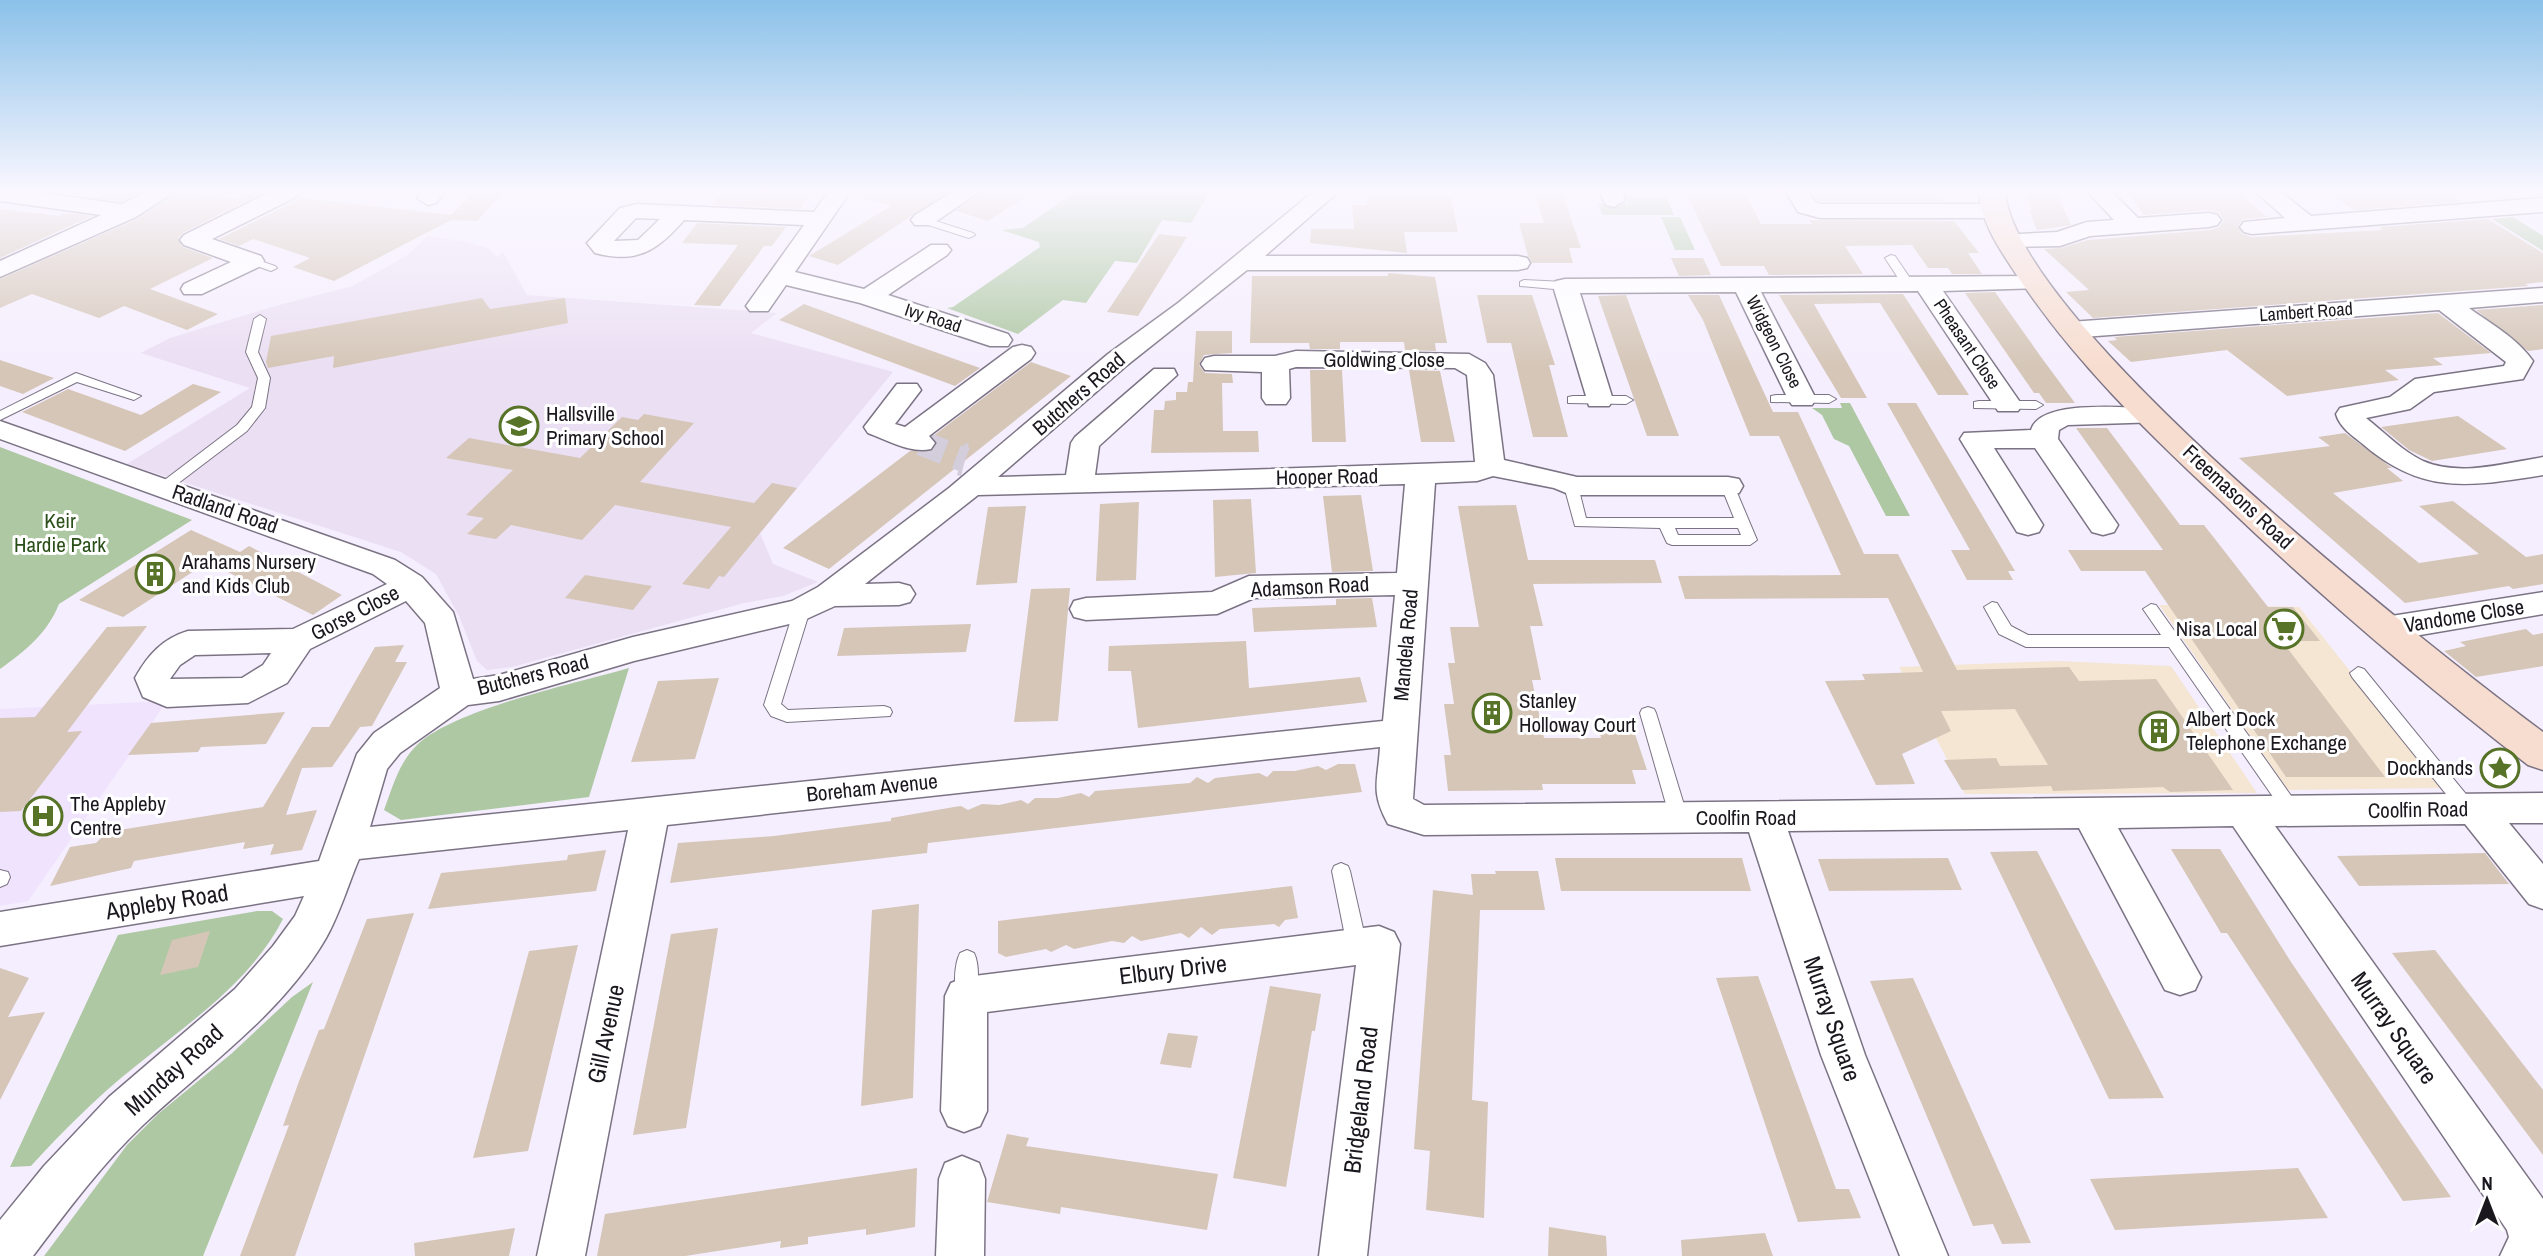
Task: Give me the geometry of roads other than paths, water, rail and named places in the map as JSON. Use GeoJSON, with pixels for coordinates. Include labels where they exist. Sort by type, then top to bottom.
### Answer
{"type":"FeatureCollection","features":[{"type":"Feature","properties":{"kind":"street"},"geometry":{"type":"LineString","coordinates":[[0,270],[43,251]]}},
{"type":"Feature","properties":{"kind":"street"},"geometry":{"type":"LineString","coordinates":[[193,289],[261,265],[221,251]]}},
{"type":"Feature","properties":{"kind":"street"},"geometry":{"type":"LineString","coordinates":[[760,306],[798,251]]}},
{"type":"Feature","properties":{"kind":"street","name":"Ivy Road"},"geometry":{"type":"LineString","coordinates":[[868,297],[938,251]]}},
{"type":"Feature","properties":{"kind":"street","name":"Butchers Road"},"geometry":{"type":"LineString","coordinates":[[816,602],[1254,251]]}},
{"type":"Feature","properties":{"kind":"street","name":"Freemasons Road"},"geometry":{"type":"LineString","coordinates":[[2015,251],[2035,283],[2098,365],[2150,416],[2385,629],[2543,754]]}},
{"type":"Feature","properties":{"kind":"street"},"geometry":{"type":"LineString","coordinates":[[1239,263],[1489,269],[1521,273]]}},
{"type":"Feature","properties":{"kind":"street","name":"Ivy Road"},"geometry":{"type":"LineString","coordinates":[[780,276],[868,297],[1010,346],[915,440],[878,427],[907,390]]}},
{"type":"Feature","properties":{"kind":"street"},"geometry":{"type":"LineString","coordinates":[[1613,400],[1565,286],[2035,283]]}},
{"type":"Feature","properties":{"kind":"street","name":"Pheasant Close"},"geometry":{"type":"LineString","coordinates":[[1917,284],[2008,405]]}},
{"type":"Feature","properties":{"kind":"street","name":"Widgeon Close"},"geometry":{"type":"LineString","coordinates":[[1745,285],[1789,399]]}},
{"type":"Feature","properties":{"kind":"street","name":"Lambert Road"},"geometry":{"type":"LineString","coordinates":[[2070,330],[2543,295]]}},
{"type":"Feature","properties":{"kind":"street"},"geometry":{"type":"LineString","coordinates":[[2444,302],[2507,347],[2520,361],[2513,373],[2425,385],[2418,396],[2395,405],[2350,414],[2352,421],[2412,466],[2435,474],[2459,478],[2543,466]]}},
{"type":"Feature","properties":{"kind":"street","name":"Goldwing Close"},"geometry":{"type":"LineString","coordinates":[[1214,364],[1275,364],[1296,359],[1445,359],[1470,364],[1479,375],[1490,466]]}},
{"type":"Feature","properties":{"kind":"street"},"geometry":{"type":"LineString","coordinates":[[1275,364],[1276,398]]}},
{"type":"Feature","properties":{"kind":"street"},"geometry":{"type":"LineString","coordinates":[[1079,484],[1085,443],[1164,375]]}},
{"type":"Feature","properties":{"kind":"street"},"geometry":{"type":"LineString","coordinates":[[2103,525],[2044,439],[2045,427],[2055,420],[2068,417],[2150,416]]}},
{"type":"Feature","properties":{"kind":"street","name":"Radland Road"},"geometry":{"type":"LineString","coordinates":[[0,429],[349,552],[384,567],[411,585],[441,620],[459,693]]}},
{"type":"Feature","properties":{"kind":"street"},"geometry":{"type":"LineString","coordinates":[[2028,525],[1974,439],[2044,439]]}},
{"type":"Feature","properties":{"kind":"street","name":"Hooper Road"},"geometry":{"type":"LineString","coordinates":[[976,471],[984,487],[1477,472],[1490,466],[1563,481],[1570,486],[1728,486]]}},
{"type":"Feature","properties":{"kind":"street","name":"Mandela Road"},"geometry":{"type":"LineString","coordinates":[[1402,813],[1394,799],[1421,474]]}},
{"type":"Feature","properties":{"kind":"street","name":"Adamson Road"},"geometry":{"type":"LineString","coordinates":[[1086,609],[1217,603],[1249,587],[1412,584]]}},
{"type":"Feature","properties":{"kind":"street","name":"Gorse Close"},"geometry":{"type":"LineString","coordinates":[[298,642],[411,585]]}},
{"type":"Feature","properties":{"kind":"street","name":"Butchers Road"},"geometry":{"type":"LineString","coordinates":[[339,860],[370,764],[387,743],[459,693],[499,688],[633,649],[816,602],[899,594]]}},
{"type":"Feature","properties":{"kind":"street","name":"Vandome Close"},"geometry":{"type":"LineString","coordinates":[[2385,629],[2543,603]]}},
{"type":"Feature","properties":{"kind":"street","name":"Boreham Avenue"},"geometry":{"type":"LineString","coordinates":[[339,860],[651,812],[1380,734],[1399,736]]}},
{"type":"Feature","properties":{"kind":"street","name":"Coolfin Road"},"geometry":{"type":"LineString","coordinates":[[1402,813],[1424,820],[2543,808]]}},
{"type":"Feature","properties":{"kind":"street"},"geometry":{"type":"LineString","coordinates":[[2471,809],[2543,892]]}},
{"type":"Feature","properties":{"kind":"street","name":"Gill Avenue"},"geometry":{"type":"LineString","coordinates":[[561,1256],[651,812]]}},
{"type":"Feature","properties":{"kind":"street","name":"Murray Square"},"geometry":{"type":"LineString","coordinates":[[2244,812],[2529,1220],[2535,1250]]}},
{"type":"Feature","properties":{"kind":"street"},"geometry":{"type":"LineString","coordinates":[[2091,814],[2180,977]]}},
{"type":"Feature","properties":{"kind":"street","name":"Murray Square"},"geometry":{"type":"LineString","coordinates":[[1764,818],[1843,1055],[1924,1256]]}},
{"type":"Feature","properties":{"kind":"street","name":"Appleby Road"},"geometry":{"type":"LineString","coordinates":[[0,929],[339,860]]}},
{"type":"Feature","properties":{"kind":"street","name":"Munday Road"},"geometry":{"type":"LineString","coordinates":[[2,1256],[61,1182],[125,1112],[250,1002],[288,959],[311,926],[339,860]]}},
{"type":"Feature","properties":{"kind":"street","name":"Elbury Drive"},"geometry":{"type":"LineString","coordinates":[[964,1111],[967,978],[1368,945]]}},
{"type":"Feature","properties":{"kind":"street","name":"Bridgeland Road"},"geometry":{"type":"LineString","coordinates":[[1343,1256],[1368,945]]}},
{"type":"Feature","properties":{"kind":"street"},"geometry":{"type":"LineString","coordinates":[[960,1256],[962,1179]]}},
{"type":"Feature","properties":{"kind":"lane"},"geometry":{"type":"LineString","coordinates":[[1891,258],[1917,284]]}},
{"type":"Feature","properties":{"kind":"lane"},"geometry":{"type":"LineString","coordinates":[[1521,273],[1565,286]]}},
{"type":"Feature","properties":{"kind":"lane"},"geometry":{"type":"LineString","coordinates":[[163,488],[242,428],[258,408],[264,379],[252,352],[260,319]]}},
{"type":"Feature","properties":{"kind":"lane"},"geometry":{"type":"LineString","coordinates":[[0,416],[76,377],[134,396]]}},
{"type":"Feature","properties":{"kind":"lane","name":"Widgeon Close"},"geometry":{"type":"LineString","coordinates":[[1789,399],[1829,399]]}},
{"type":"Feature","properties":{"kind":"lane"},"geometry":{"type":"LineString","coordinates":[[1573,400],[1613,400]]}},
{"type":"Feature","properties":{"kind":"lane","name":"Pheasant Close"},"geometry":{"type":"LineString","coordinates":[[1979,405],[2036,405]]}},
{"type":"Feature","properties":{"kind":"lane","name":"Hooper Road"},"geometry":{"type":"LineString","coordinates":[[1570,486],[1580,523],[1666,523],[1672,540],[1750,540],[1728,486]]}},
{"type":"Feature","properties":{"kind":"lane"},"geometry":{"type":"LineString","coordinates":[[816,602],[772,705],[777,712],[787,716],[884,712]]}},
{"type":"Feature","properties":{"kind":"lane"},"geometry":{"type":"LineString","coordinates":[[1992,607],[2005,630],[2026,640],[2172,642]]}},
{"type":"Feature","properties":{"kind":"lane"},"geometry":{"type":"LineString","coordinates":[[2151,609],[2293,812]]}},
{"type":"Feature","properties":{"kind":"lane"},"geometry":{"type":"LineString","coordinates":[[2358,673],[2471,809]]}},
{"type":"Feature","properties":{"kind":"lane"},"geometry":{"type":"LineString","coordinates":[[1648,713],[1679,818]]}},
{"type":"Feature","properties":{"kind":"lane"},"geometry":{"type":"LineString","coordinates":[[1341,871],[1368,945]]}},
{"type":"Feature","properties":{"kind":"tunnel"},"geometry":{"type":"LineString","coordinates":[[921,443],[965,460],[961,459]]}},
{"type":"Feature","properties":{"kind":"place","name":"Hallsville Primary School"},"geometry":{"type":"Point","coordinates":[519,426]}},
{"type":"Feature","properties":{"kind":"place","name":"Arahams Nursery and Kids Club"},"geometry":{"type":"Point","coordinates":[155,574]}},
{"type":"Feature","properties":{"kind":"place","name":"Nisa Local"},"geometry":{"type":"Point","coordinates":[2284,629]}},
{"type":"Feature","properties":{"kind":"place","name":"Stanley Holloway Court"},"geometry":{"type":"Point","coordinates":[1492,713]}},
{"type":"Feature","properties":{"kind":"place","name":"Albert Dock Telephone Exchange"},"geometry":{"type":"Point","coordinates":[2159,731]}},
{"type":"Feature","properties":{"kind":"place","name":"Dockhands"},"geometry":{"type":"Point","coordinates":[2500,768]}},
{"type":"Feature","properties":{"kind":"place","name":"The Appleby Centre"},"geometry":{"type":"Point","coordinates":[43,816]}},
{"type":"Feature","properties":{"kind":"park label","name":"Keir Hardie Park"},"geometry":{"type":"Point","coordinates":[60,533]}}]}
